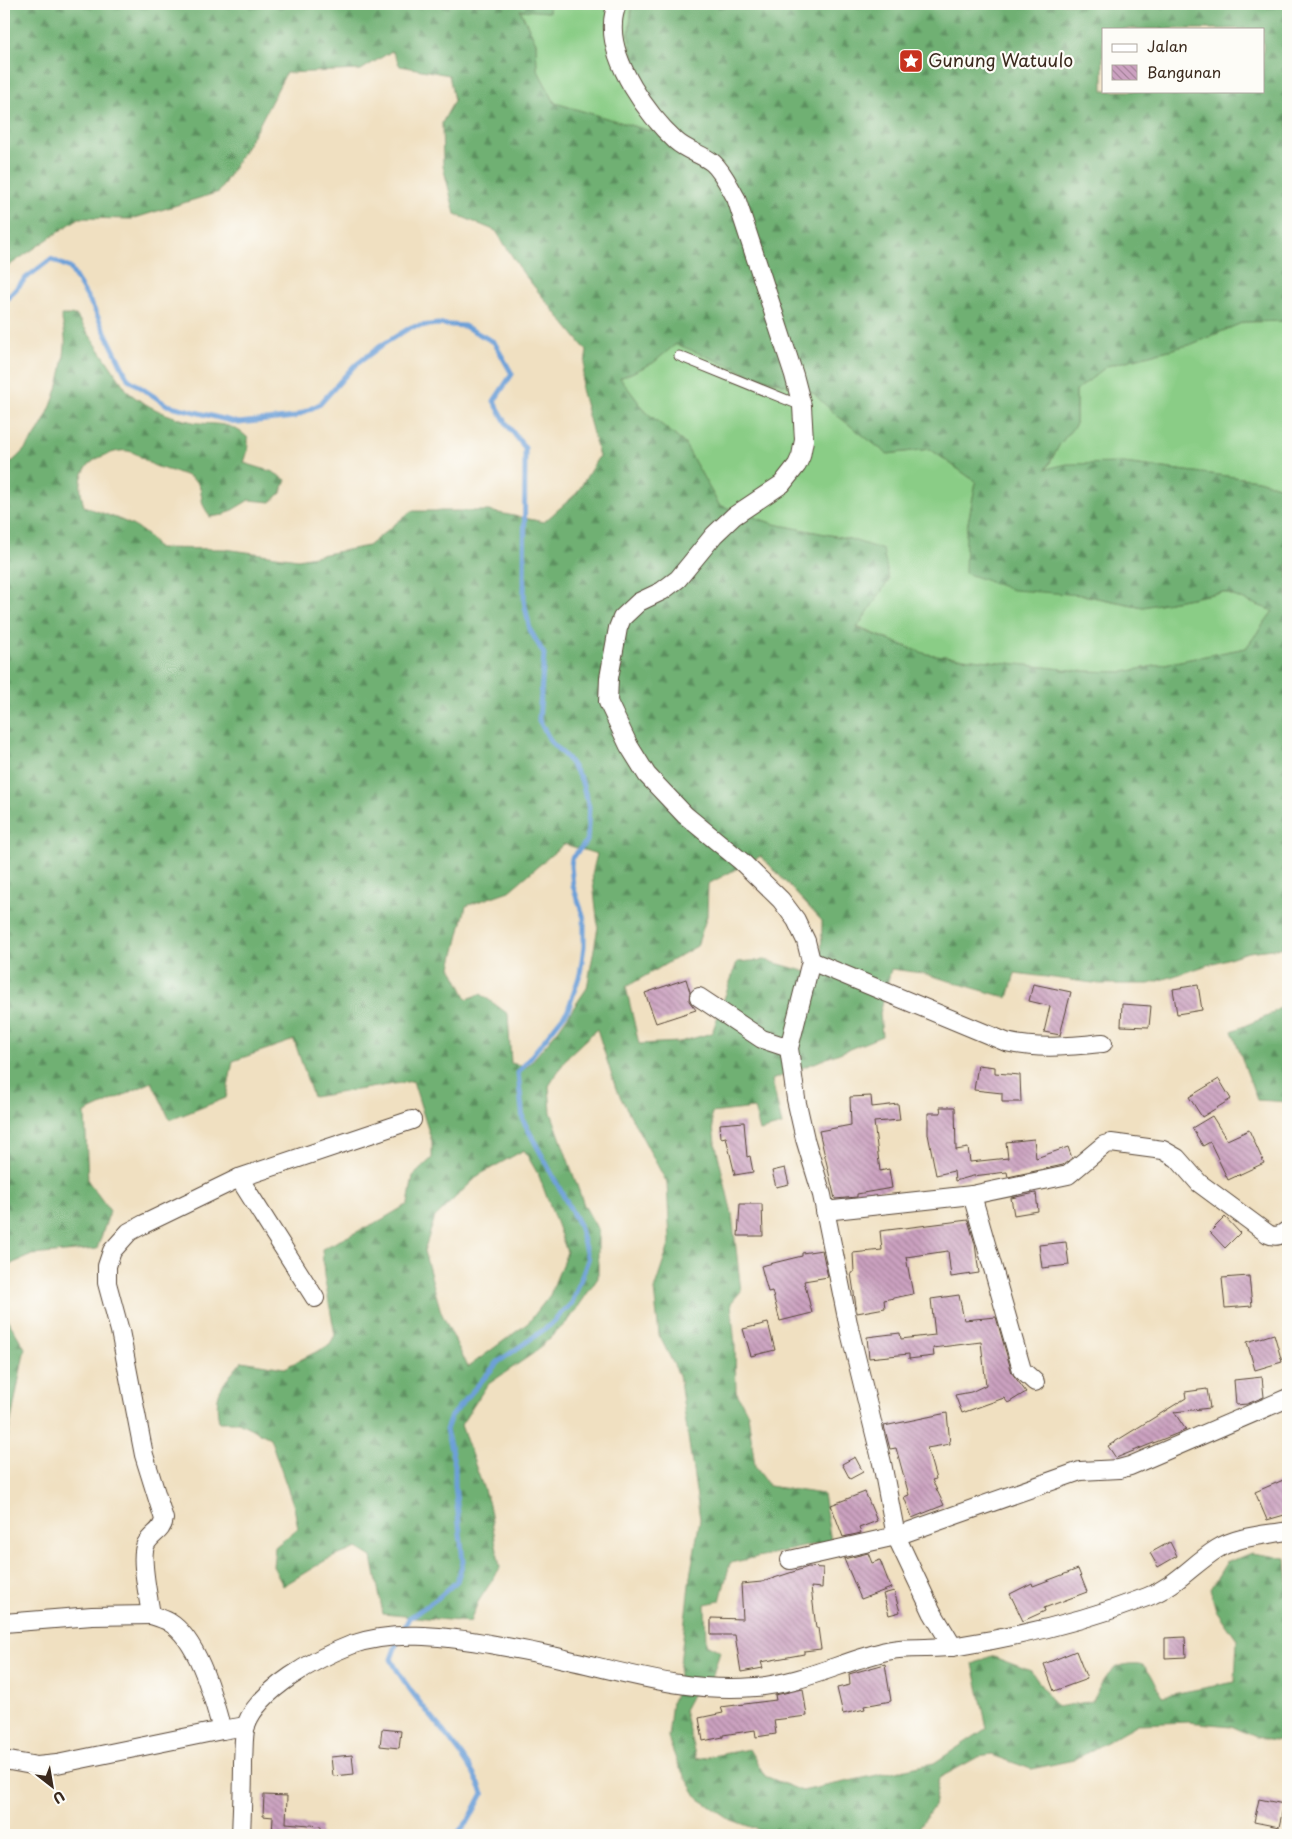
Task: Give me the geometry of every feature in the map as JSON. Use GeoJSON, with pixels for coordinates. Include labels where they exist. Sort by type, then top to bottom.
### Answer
{"type":"FeatureCollection","features":[{"type":"Feature","properties":{"kind":"street"},"geometry":{"type":"LineString","coordinates":[[617,4],[612,23],[616,48],[632,86],[652,116],[678,142],[712,162],[724,176],[736,198],[785,344],[802,406],[804,440],[797,465],[782,484],[734,516],[714,534],[678,579],[662,591],[639,602],[622,618],[609,678],[608,702],[630,746],[648,775],[685,815],[741,861],[781,900],[796,920],[806,941],[811,961],[789,1048],[792,1080],[805,1139],[825,1211],[849,1328],[882,1463],[896,1536],[932,1612],[953,1646]]}},
{"type":"Feature","properties":{"kind":"street"},"geometry":{"type":"LineString","coordinates":[[811,961],[1006,1042],[1029,1047],[1051,1048],[1103,1043]]}},
{"type":"Feature","properties":{"kind":"street"},"geometry":{"type":"LineString","coordinates":[[699,997],[762,1039],[789,1048]]}},
{"type":"Feature","properties":{"kind":"street"},"geometry":{"type":"LineString","coordinates":[[151,1615],[144,1549],[150,1538],[163,1526],[164,1519],[144,1455],[120,1331],[107,1284],[107,1266],[112,1251],[129,1232],[239,1178],[412,1120]]}},
{"type":"Feature","properties":{"kind":"street"},"geometry":{"type":"LineString","coordinates":[[825,1211],[972,1195],[1068,1175],[1075,1171],[1098,1148],[1112,1143],[1163,1150],[1177,1158],[1199,1184],[1268,1234],[1273,1237],[1280,1236],[1288,1230]]}},
{"type":"Feature","properties":{"kind":"street"},"geometry":{"type":"LineString","coordinates":[[239,1178],[315,1298]]}},
{"type":"Feature","properties":{"kind":"street"},"geometry":{"type":"LineString","coordinates":[[972,1195],[1022,1370],[1035,1382]]}},
{"type":"Feature","properties":{"kind":"street"},"geometry":{"type":"LineString","coordinates":[[790,1560],[896,1536],[1080,1471],[1114,1470],[1130,1466],[1288,1398]]}},
{"type":"Feature","properties":{"kind":"street"},"geometry":{"type":"LineString","coordinates":[[241,1835],[246,1726],[269,1694],[290,1678],[321,1659],[353,1644],[415,1636],[458,1639],[567,1659],[653,1679],[736,1688],[781,1683],[881,1652],[953,1646],[1028,1633],[1164,1590],[1220,1547],[1242,1540],[1288,1531]]}},
{"type":"Feature","properties":{"kind":"street"},"geometry":{"type":"LineString","coordinates":[[4,1623],[92,1616],[151,1615],[169,1622],[195,1653],[209,1685],[222,1730]]}},
{"type":"Feature","properties":{"kind":"street"},"geometry":{"type":"LineString","coordinates":[[4,1760],[37,1766],[57,1764],[246,1726]]}},
{"type":"Feature","properties":{"kind":"lane"},"geometry":{"type":"LineString","coordinates":[[679,356],[802,406]]}},
{"type":"Feature","properties":{"kind":"green space"},"geometry":{"type":"Polygon","coordinates":[[[4,4],[549,4],[549,12],[520,10],[536,43],[537,69],[555,103],[650,131],[658,114],[636,72],[629,36],[632,4],[1288,4],[1288,321],[1244,322],[1192,344],[1107,366],[1076,391],[1076,424],[1060,444],[1046,469],[1067,464],[1123,463],[1258,480],[1288,489],[1288,947],[1248,952],[1149,984],[1101,984],[1015,973],[1008,998],[922,973],[891,969],[880,1013],[882,1036],[772,1080],[782,1125],[760,1131],[754,1108],[711,1113],[715,1142],[732,1214],[741,1291],[731,1303],[735,1346],[736,1391],[748,1414],[755,1466],[769,1486],[823,1494],[831,1541],[730,1563],[720,1601],[705,1604],[706,1644],[720,1651],[711,1681],[692,1695],[684,1710],[696,1759],[749,1749],[765,1776],[802,1791],[934,1763],[987,1728],[973,1664],[991,1656],[1031,1671],[1056,1707],[1093,1701],[1106,1676],[1116,1668],[1129,1664],[1141,1664],[1144,1666],[1152,1676],[1162,1696],[1235,1682],[1237,1640],[1216,1610],[1210,1589],[1226,1563],[1251,1553],[1286,1558],[1288,1588],[1288,1742],[1256,1737],[1231,1726],[1188,1722],[1138,1724],[1074,1760],[1031,1769],[992,1755],[978,1757],[939,1778],[934,1806],[914,1835],[773,1835],[729,1819],[699,1799],[678,1765],[668,1738],[672,1701],[677,1690],[690,1576],[700,1519],[679,1375],[659,1335],[654,1290],[670,1242],[667,1183],[616,1089],[597,1029],[568,1056],[549,1086],[551,1112],[584,1205],[598,1230],[598,1278],[569,1320],[534,1353],[487,1385],[461,1425],[489,1504],[500,1568],[478,1602],[470,1622],[383,1614],[372,1557],[357,1548],[326,1560],[283,1586],[273,1566],[275,1547],[298,1528],[294,1507],[270,1438],[238,1422],[219,1422],[217,1411],[217,1402],[221,1388],[242,1361],[284,1368],[330,1345],[335,1335],[324,1276],[322,1249],[381,1220],[408,1204],[413,1176],[432,1158],[432,1142],[413,1081],[313,1097],[294,1040],[233,1061],[226,1098],[170,1120],[152,1082],[85,1113],[88,1181],[110,1211],[97,1249],[32,1255],[4,1267],[4,468],[18,457],[29,444],[48,414],[63,363],[65,334],[61,315],[76,315],[128,392],[151,407],[175,417],[193,422],[235,428],[248,438],[248,450],[244,463],[273,472],[286,480],[281,493],[271,502],[249,500],[224,515],[210,517],[204,506],[199,485],[186,475],[155,466],[128,451],[111,453],[91,463],[86,469],[81,482],[84,506],[125,522],[144,532],[157,548],[225,549],[298,559],[368,546],[411,511],[489,511],[544,522],[577,493],[599,456],[581,389],[587,351],[523,273],[496,231],[455,214],[443,166],[442,123],[454,101],[449,75],[400,66],[392,51],[361,70],[286,73],[258,127],[219,192],[132,219],[79,218],[4,269],[4,4]],[[676,344],[653,363],[620,378],[646,412],[684,443],[719,505],[774,524],[850,539],[883,550],[889,580],[857,628],[926,654],[1080,671],[1124,672],[1246,648],[1273,611],[1223,592],[1143,607],[1082,595],[1013,590],[965,573],[966,533],[976,482],[930,449],[887,454],[835,414],[813,393],[750,374],[676,344]],[[564,844],[509,891],[466,906],[451,967],[467,999],[481,994],[508,1014],[511,1063],[527,1067],[559,1029],[587,988],[598,927],[592,874],[597,854],[564,844]],[[761,856],[708,884],[707,916],[697,946],[626,987],[639,1044],[680,1042],[712,1033],[737,962],[765,960],[821,976],[822,921],[761,856]],[[524,1150],[479,1175],[435,1217],[424,1251],[441,1312],[468,1367],[528,1323],[550,1295],[567,1252],[539,1176],[524,1150]]]}},
{"type":"Feature","properties":{"kind":"green space"},"geometry":{"type":"Polygon","coordinates":[[[549,4],[632,4],[629,36],[636,72],[658,114],[650,131],[555,103],[537,69],[536,43],[520,9],[549,12],[549,4]]]}},
{"type":"Feature","properties":{"kind":"green space"},"geometry":{"type":"Polygon","coordinates":[[[1288,321],[1288,489],[1258,480],[1123,463],[1046,470],[1060,444],[1076,424],[1076,391],[1107,366],[1192,344],[1244,322],[1288,321]]]}},
{"type":"Feature","properties":{"kind":"green space"},"geometry":{"type":"Polygon","coordinates":[[[676,343],[750,374],[813,393],[887,454],[930,449],[976,482],[966,533],[1082,595],[1143,607],[1223,592],[1273,611],[1246,648],[1124,672],[1080,671],[926,654],[857,627],[889,580],[850,539],[774,524],[719,505],[684,443],[646,412],[620,378],[653,363],[676,343]]]}},
{"type":"Feature","properties":{"kind":"green space"},"geometry":{"type":"Polygon","coordinates":[[[1288,1002],[1288,1102],[1257,1100],[1232,1031],[1268,1016],[1288,1002]]]}},
{"type":"Feature","properties":{"kind":"green space"},"geometry":{"type":"Polygon","coordinates":[[[4,1314],[25,1348],[4,1457],[4,1314]]]}},
{"type":"Feature","properties":{"kind":"building"},"geometry":{"type":"Polygon","coordinates":[[[686,979],[690,992],[689,1001],[696,1010],[656,1023],[645,993],[686,979]]]}},
{"type":"Feature","properties":{"kind":"building"},"geometry":{"type":"Polygon","coordinates":[[[1033,984],[1071,992],[1060,1035],[1044,1032],[1050,1006],[1029,1001],[1033,984]]]}},
{"type":"Feature","properties":{"kind":"building"},"geometry":{"type":"Polygon","coordinates":[[[1198,985],[1202,1010],[1177,1014],[1173,989],[1198,985]]]}},
{"type":"Feature","properties":{"kind":"building"},"geometry":{"type":"Polygon","coordinates":[[[1122,1004],[1151,1006],[1149,1027],[1121,1026],[1122,1004]]]}},
{"type":"Feature","properties":{"kind":"building"},"geometry":{"type":"Polygon","coordinates":[[[978,1065],[995,1067],[995,1073],[1020,1075],[1021,1102],[1002,1102],[1002,1093],[974,1090],[978,1065]]]}},
{"type":"Feature","properties":{"kind":"building"},"geometry":{"type":"Polygon","coordinates":[[[1219,1079],[1231,1099],[1202,1117],[1189,1097],[1219,1079]]]}},
{"type":"Feature","properties":{"kind":"building"},"geometry":{"type":"Polygon","coordinates":[[[871,1096],[872,1107],[898,1104],[900,1120],[874,1122],[880,1171],[889,1169],[892,1188],[857,1194],[857,1197],[835,1199],[819,1131],[851,1125],[850,1097],[871,1096]]]}},
{"type":"Feature","properties":{"kind":"building"},"geometry":{"type":"Polygon","coordinates":[[[940,1107],[955,1107],[956,1150],[968,1148],[970,1162],[1008,1158],[1006,1142],[1034,1139],[1036,1158],[1068,1147],[1072,1158],[1063,1165],[1008,1177],[1007,1172],[973,1176],[955,1181],[954,1171],[936,1175],[928,1134],[928,1113],[941,1113],[940,1107]]]}},
{"type":"Feature","properties":{"kind":"building"},"geometry":{"type":"Polygon","coordinates":[[[1212,1116],[1227,1140],[1249,1130],[1264,1163],[1228,1180],[1210,1142],[1203,1146],[1192,1128],[1212,1116]]]}},
{"type":"Feature","properties":{"kind":"building"},"geometry":{"type":"Polygon","coordinates":[[[744,1122],[747,1157],[750,1156],[753,1172],[735,1175],[726,1137],[721,1138],[720,1124],[744,1122]]]}},
{"type":"Feature","properties":{"kind":"building"},"geometry":{"type":"Polygon","coordinates":[[[785,1168],[789,1184],[776,1187],[772,1171],[785,1168]]]}},
{"type":"Feature","properties":{"kind":"building"},"geometry":{"type":"Polygon","coordinates":[[[1036,1193],[1038,1211],[1014,1215],[1011,1198],[1036,1193]]]}},
{"type":"Feature","properties":{"kind":"building"},"geometry":{"type":"Polygon","coordinates":[[[740,1204],[762,1204],[763,1236],[738,1236],[740,1204]]]}},
{"type":"Feature","properties":{"kind":"building"},"geometry":{"type":"Polygon","coordinates":[[[1225,1217],[1240,1233],[1225,1248],[1210,1232],[1225,1217]]]}},
{"type":"Feature","properties":{"kind":"building"},"geometry":{"type":"Polygon","coordinates":[[[968,1220],[975,1244],[979,1273],[951,1277],[948,1251],[906,1257],[913,1294],[884,1300],[885,1308],[857,1313],[851,1273],[854,1272],[853,1253],[882,1250],[880,1231],[968,1220]]]}},
{"type":"Feature","properties":{"kind":"building"},"geometry":{"type":"Polygon","coordinates":[[[1066,1242],[1069,1265],[1042,1268],[1039,1245],[1066,1242]]]}},
{"type":"Feature","properties":{"kind":"building"},"geometry":{"type":"Polygon","coordinates":[[[822,1250],[828,1277],[804,1281],[812,1313],[780,1321],[772,1291],[768,1292],[761,1266],[802,1256],[802,1253],[822,1250]]]}},
{"type":"Feature","properties":{"kind":"building"},"geometry":{"type":"Polygon","coordinates":[[[1249,1276],[1252,1306],[1225,1308],[1222,1278],[1249,1276]]]}},
{"type":"Feature","properties":{"kind":"building"},"geometry":{"type":"Polygon","coordinates":[[[959,1295],[964,1320],[996,1317],[1012,1373],[1026,1392],[1008,1403],[1004,1398],[962,1413],[955,1395],[971,1392],[986,1385],[981,1342],[933,1348],[934,1356],[909,1359],[909,1354],[869,1358],[867,1337],[900,1333],[901,1339],[935,1335],[931,1299],[959,1295]]]}},
{"type":"Feature","properties":{"kind":"building"},"geometry":{"type":"Polygon","coordinates":[[[768,1323],[775,1350],[751,1356],[743,1329],[768,1323]]]}},
{"type":"Feature","properties":{"kind":"building"},"geometry":{"type":"Polygon","coordinates":[[[1274,1334],[1282,1362],[1255,1370],[1247,1342],[1274,1334]]]}},
{"type":"Feature","properties":{"kind":"building"},"geometry":{"type":"Polygon","coordinates":[[[1262,1377],[1264,1397],[1247,1404],[1236,1405],[1234,1380],[1262,1377]]]}},
{"type":"Feature","properties":{"kind":"building"},"geometry":{"type":"Polygon","coordinates":[[[1207,1389],[1210,1408],[1174,1412],[1186,1430],[1116,1458],[1108,1446],[1186,1398],[1185,1392],[1207,1389]]]}},
{"type":"Feature","properties":{"kind":"building"},"geometry":{"type":"Polygon","coordinates":[[[947,1413],[950,1444],[927,1448],[936,1479],[932,1480],[944,1505],[912,1518],[904,1497],[909,1495],[896,1448],[890,1449],[884,1426],[947,1413]]]}},
{"type":"Feature","properties":{"kind":"building"},"geometry":{"type":"Polygon","coordinates":[[[855,1457],[863,1472],[850,1479],[842,1464],[855,1457]]]}},
{"type":"Feature","properties":{"kind":"building"},"geometry":{"type":"Polygon","coordinates":[[[1288,1478],[1288,1514],[1267,1520],[1255,1492],[1288,1478]]]}},
{"type":"Feature","properties":{"kind":"building"},"geometry":{"type":"Polygon","coordinates":[[[865,1492],[877,1521],[859,1528],[861,1533],[843,1537],[831,1505],[865,1492]]]}},
{"type":"Feature","properties":{"kind":"building"},"geometry":{"type":"Polygon","coordinates":[[[1170,1542],[1177,1556],[1158,1567],[1150,1553],[1170,1542]]]}},
{"type":"Feature","properties":{"kind":"building"},"geometry":{"type":"Polygon","coordinates":[[[868,1553],[872,1563],[880,1560],[891,1588],[861,1599],[844,1559],[868,1553]]]}},
{"type":"Feature","properties":{"kind":"building"},"geometry":{"type":"Polygon","coordinates":[[[808,1567],[823,1568],[822,1588],[811,1587],[816,1628],[818,1628],[821,1649],[804,1651],[804,1654],[761,1662],[763,1668],[741,1672],[735,1635],[711,1635],[711,1618],[743,1619],[741,1584],[762,1582],[808,1567]]]}},
{"type":"Feature","properties":{"kind":"building"},"geometry":{"type":"Polygon","coordinates":[[[1078,1569],[1087,1592],[1044,1608],[1045,1611],[1023,1621],[1010,1594],[1032,1583],[1033,1586],[1078,1569]]]}},
{"type":"Feature","properties":{"kind":"building"},"geometry":{"type":"Polygon","coordinates":[[[894,1591],[900,1612],[889,1615],[883,1594],[894,1591]]]}},
{"type":"Feature","properties":{"kind":"building"},"geometry":{"type":"Polygon","coordinates":[[[1185,1637],[1186,1657],[1165,1658],[1165,1638],[1185,1637]]]}},
{"type":"Feature","properties":{"kind":"building"},"geometry":{"type":"Polygon","coordinates":[[[1076,1651],[1087,1679],[1054,1691],[1044,1664],[1076,1651]]]}},
{"type":"Feature","properties":{"kind":"building"},"geometry":{"type":"Polygon","coordinates":[[[885,1664],[891,1701],[864,1706],[865,1709],[843,1714],[837,1688],[850,1685],[849,1674],[885,1664]]]}},
{"type":"Feature","properties":{"kind":"building"},"geometry":{"type":"Polygon","coordinates":[[[803,1689],[807,1716],[774,1720],[776,1734],[756,1737],[755,1730],[723,1735],[723,1737],[703,1741],[699,1718],[723,1713],[721,1707],[776,1700],[775,1695],[803,1689]]]}},
{"type":"Feature","properties":{"kind":"building"},"geometry":{"type":"Polygon","coordinates":[[[382,1729],[401,1731],[399,1748],[380,1746],[382,1729]]]}},
{"type":"Feature","properties":{"kind":"building"},"geometry":{"type":"Polygon","coordinates":[[[352,1755],[354,1774],[333,1776],[331,1757],[352,1755]]]}},
{"type":"Feature","properties":{"kind":"building"},"geometry":{"type":"Polygon","coordinates":[[[264,1795],[287,1796],[286,1823],[321,1826],[321,1835],[272,1835],[273,1817],[263,1816],[264,1795]]]}},
{"type":"Feature","properties":{"kind":"building"},"geometry":{"type":"Polygon","coordinates":[[[1259,1799],[1284,1804],[1279,1827],[1254,1822],[1259,1799]]]}},
{"type":"Feature","properties":{"kind":"waterway"},"geometry":{"type":"LineString","coordinates":[[4,302],[26,278],[51,259],[70,268],[93,307],[128,379],[167,405],[239,423],[294,417],[320,404],[353,367],[382,345],[411,327],[438,324],[464,326],[494,342],[512,374],[494,401],[508,426],[525,448],[524,601],[530,630],[544,654],[539,720],[551,742],[567,758],[581,779],[589,807],[587,841],[572,858],[571,866],[573,886],[584,918],[584,947],[580,974],[568,1010],[518,1073],[523,1120],[579,1225],[588,1260],[572,1303],[549,1326],[498,1362],[451,1416],[446,1430],[455,1465],[455,1485],[463,1562],[457,1581],[438,1598],[409,1618],[402,1632]]}},
{"type":"Feature","properties":{"kind":"waterway"},"geometry":{"type":"LineString","coordinates":[[398,1640],[391,1659],[413,1694],[463,1758],[483,1793],[469,1820],[456,1835]]}},
{"type":"Feature","properties":{"kind":"place","name":"Gunung Watuulo"},"geometry":{"type":"Point","coordinates":[911,61]}}]}
